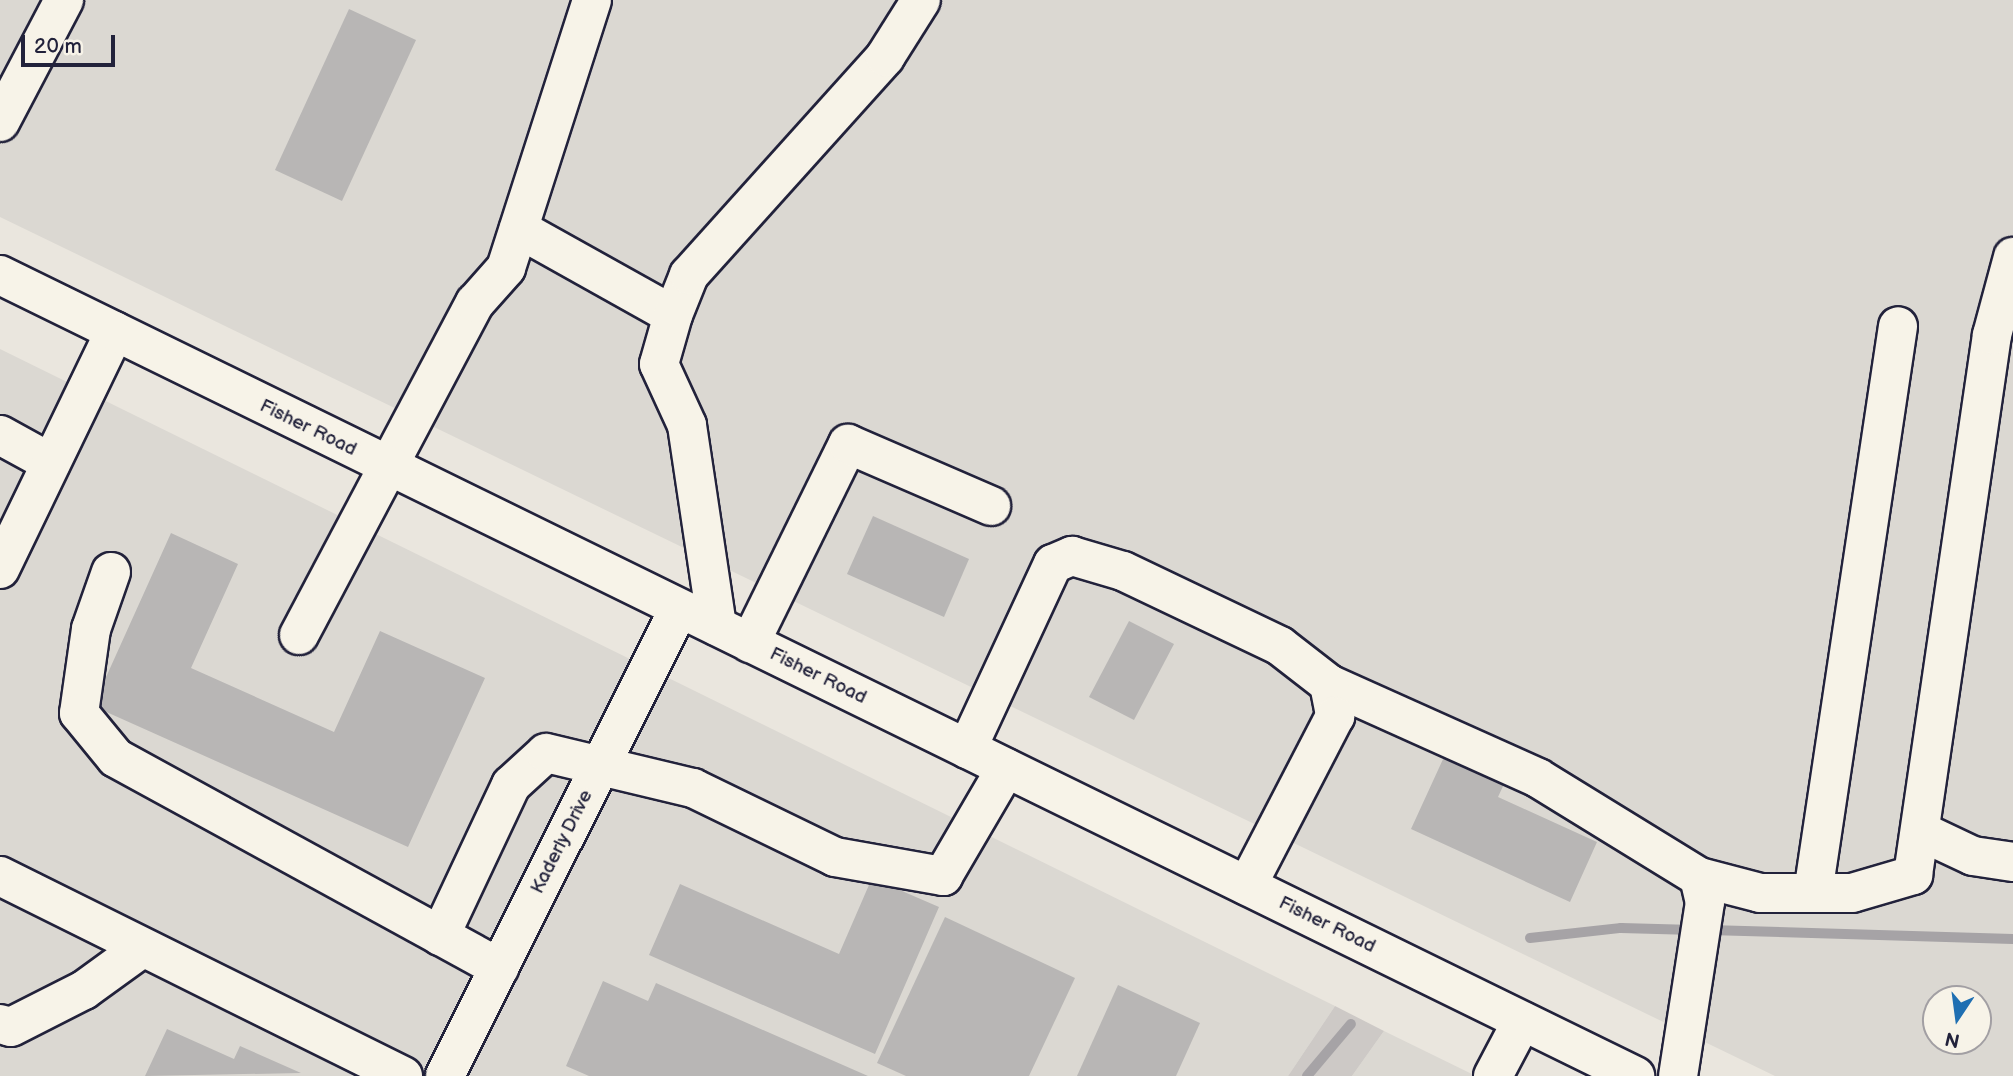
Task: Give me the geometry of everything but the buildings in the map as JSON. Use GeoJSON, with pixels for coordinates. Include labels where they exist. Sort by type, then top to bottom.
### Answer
{"type":"FeatureCollection","features":[{"type":"Feature","properties":{"kind":"main road"},"geometry":{"type":"LineString","coordinates":[[0,122],[64,0]]}},
{"type":"Feature","properties":{"kind":"main road"},"geometry":{"type":"LineString","coordinates":[[299,635],[386,466],[475,303],[506,268],[592,0]]}},
{"type":"Feature","properties":{"kind":"main road"},"geometry":{"type":"LineString","coordinates":[[734,634],[687,425],[659,364],[673,316],[689,275],[885,57],[921,0]]}},
{"type":"Feature","properties":{"kind":"main road"},"geometry":{"type":"LineString","coordinates":[[519,229],[673,316]]}},
{"type":"Feature","properties":{"kind":"main road"},"geometry":{"type":"LineString","coordinates":[[967,749],[1053,564],[1072,556],[1123,571],[1280,646],[1329,684],[1538,778],[1699,877],[1760,893],[1852,893],[1913,875],[1922,832],[1992,335],[2013,257]]}},
{"type":"Feature","properties":{"kind":"main road","name":"Fisher Road"},"geometry":{"type":"LineString","coordinates":[[0,275],[1635,1076]]}},
{"type":"Feature","properties":{"kind":"main road"},"geometry":{"type":"LineString","coordinates":[[1813,893],[1899,326]]}},
{"type":"Feature","properties":{"kind":"main road"},"geometry":{"type":"LineString","coordinates":[[0,569],[10,525],[51,463],[115,331]]}},
{"type":"Feature","properties":{"kind":"main road"},"geometry":{"type":"LineString","coordinates":[[0,435],[51,463]]}},
{"type":"Feature","properties":{"kind":"main road"},"geometry":{"type":"LineString","coordinates":[[734,634],[848,444],[991,506]]}},
{"type":"Feature","properties":{"kind":"main road"},"geometry":{"type":"LineString","coordinates":[[111,572],[91,629],[79,713],[116,758],[499,968]]}},
{"type":"Feature","properties":{"kind":"main road","name":"Kaderly Drive"},"geometry":{"type":"LineString","coordinates":[[445,1076],[679,608]]}},
{"type":"Feature","properties":{"kind":"main road"},"geometry":{"type":"LineString","coordinates":[[1247,886],[1335,716],[1329,684]]}},
{"type":"Feature","properties":{"kind":"main road"},"geometry":{"type":"LineString","coordinates":[[440,936],[476,848],[511,785],[546,753],[693,788],[835,857],[943,876],[1006,768]]}},
{"type":"Feature","properties":{"kind":"main road"},"geometry":{"type":"LineString","coordinates":[[1922,832],[1973,856],[2013,862]]}},
{"type":"Feature","properties":{"kind":"main road"},"geometry":{"type":"LineString","coordinates":[[0,876],[139,950],[380,1071]]}},
{"type":"Feature","properties":{"kind":"main road"},"geometry":{"type":"LineString","coordinates":[[1678,1076],[1704,915],[1699,877]]}},
{"type":"Feature","properties":{"kind":"main road"},"geometry":{"type":"LineString","coordinates":[[0,1024],[11,1027],[84,990],[139,950]]}},
{"type":"Feature","properties":{"kind":"main road"},"geometry":{"type":"LineString","coordinates":[[1493,1076],[1522,1021]]}},
{"type":"Feature","properties":{"kind":"shaded area"},"geometry":{"type":"Polygon","coordinates":[[[0,0],[2013,0],[2013,1076],[1775,1076],[0,217],[0,0]]]}},
{"type":"Feature","properties":{"kind":"shaded area"},"geometry":{"type":"Polygon","coordinates":[[[0,349],[1335,1006],[1288,1076],[0,1076],[0,349]]]}},
{"type":"Feature","properties":{"kind":"shaded area"},"geometry":{"type":"Polygon","coordinates":[[[1335,1006],[1384,1031],[1352,1076],[1288,1076],[1335,1006]]]}},
{"type":"Feature","properties":{"kind":"shaded area"},"geometry":{"type":"Polygon","coordinates":[[[1384,1031],[1476,1076],[1352,1076],[1384,1031]]]}},
{"type":"Feature","properties":{"kind":"waterway"},"geometry":{"type":"LineString","coordinates":[[1530,938],[1621,928],[1694,930]]}},
{"type":"Feature","properties":{"kind":"waterway"},"geometry":{"type":"LineString","coordinates":[[1709,930],[2013,939]]}},
{"type":"Feature","properties":{"kind":"waterway"},"geometry":{"type":"LineString","coordinates":[[1307,1076],[1351,1024]]}}]}
